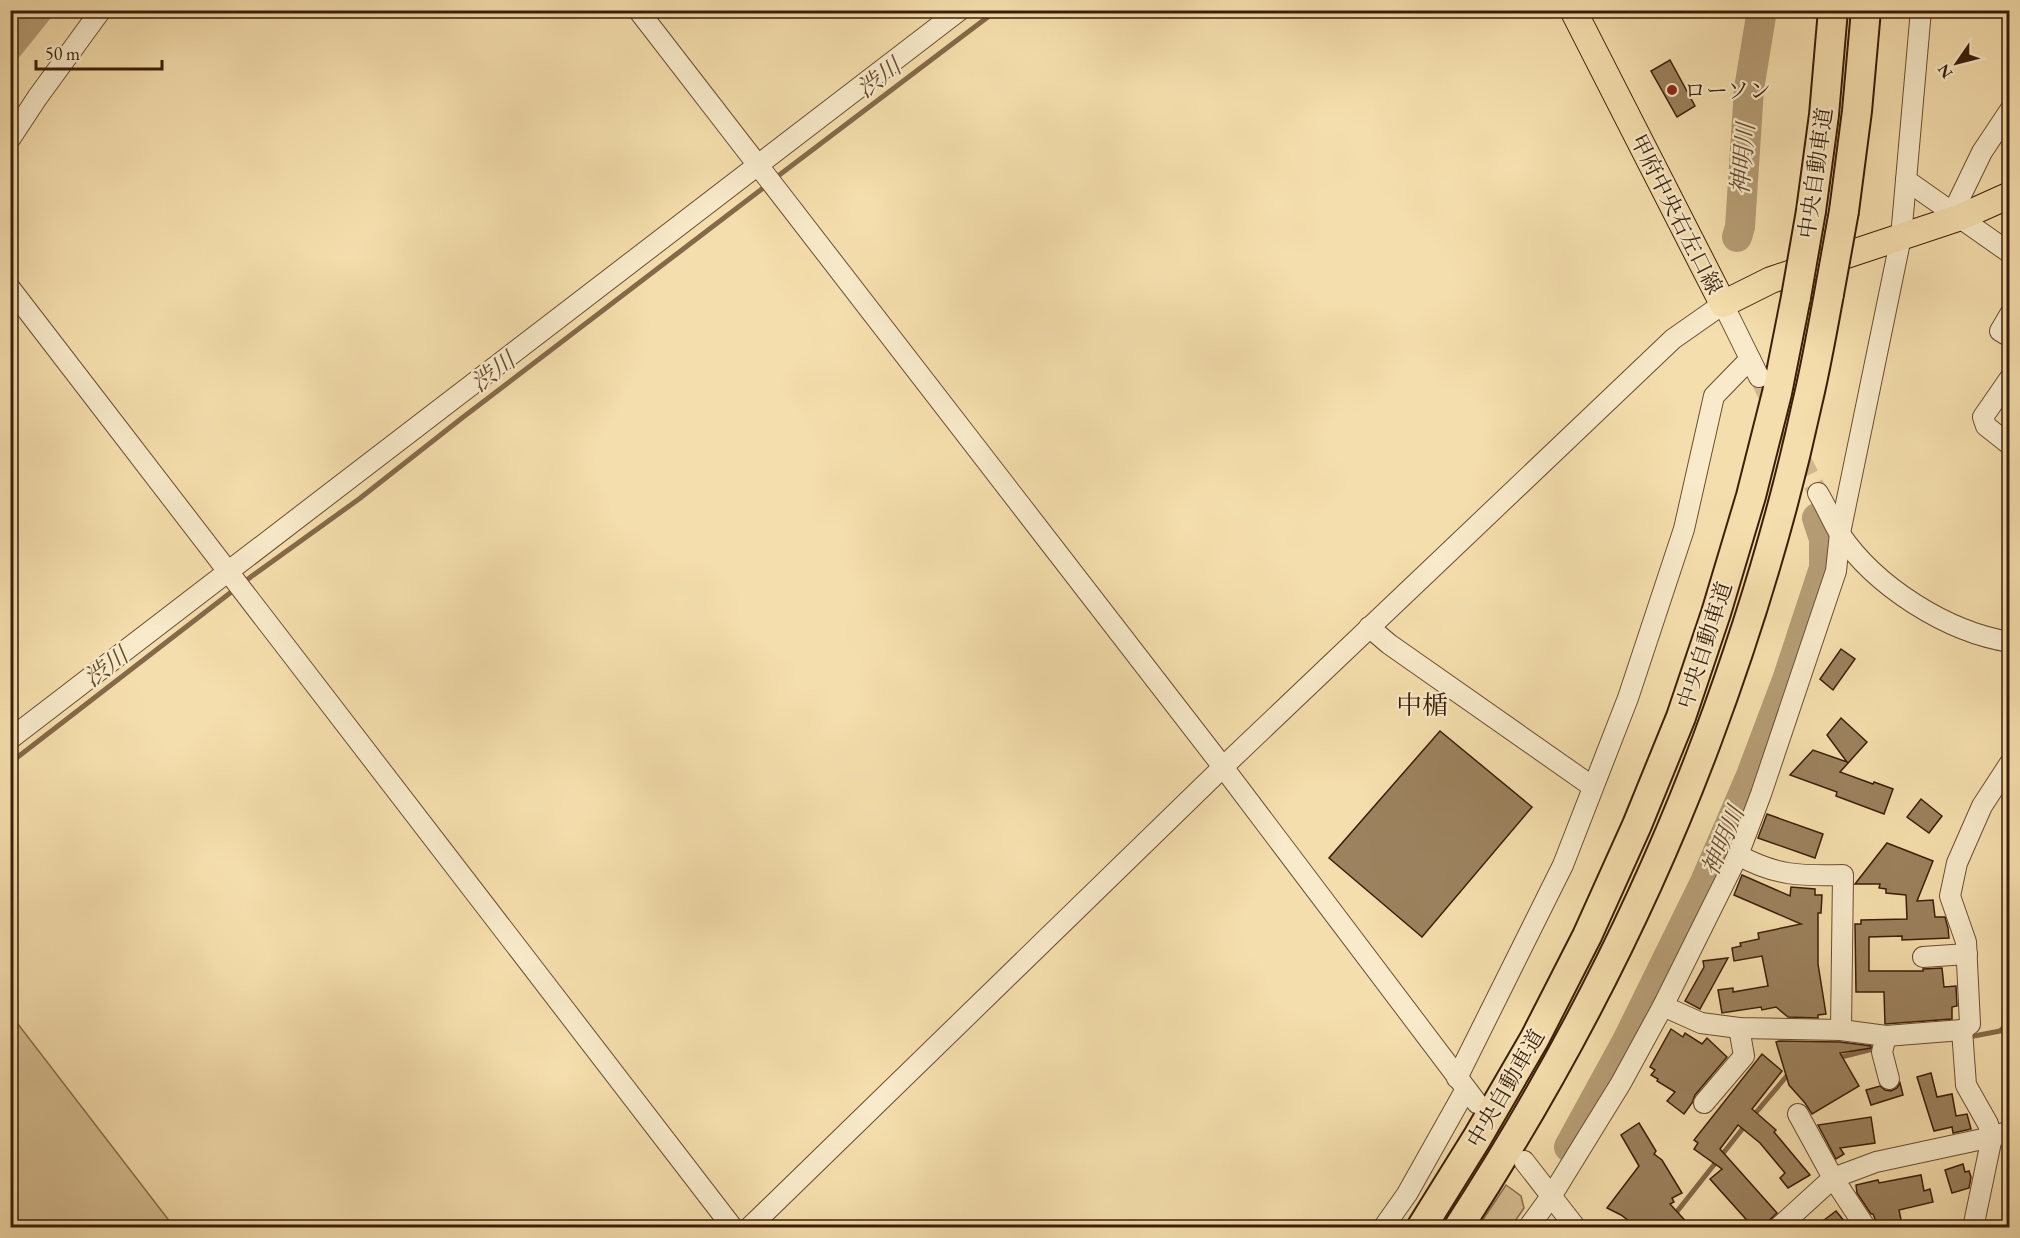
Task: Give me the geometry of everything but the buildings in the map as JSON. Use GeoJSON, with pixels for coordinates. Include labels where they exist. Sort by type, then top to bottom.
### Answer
{"type":"FeatureCollection","features":[{"type":"Feature","properties":{"kind":"highway","name":"中央自動車道"},"geometry":{"type":"LineString","coordinates":[[1421,1227],[1477,1138],[1535,1038],[1587,936],[1642,814],[1684,707],[1716,614],[1751,496],[1777,393],[1796,297],[1824,115],[1833,10]]}},
{"type":"Feature","properties":{"kind":"highway","name":"中央自動車道"},"geometry":{"type":"LineString","coordinates":[[1458,1227],[1505,1156],[1562,1057],[1615,953],[1659,858],[1703,750],[1747,625],[1807,405],[1829,294],[1844,211],[1857,111],[1866,10]]}},
{"type":"Feature","properties":{"kind":"main road","name":"甲府中央右左口線"},"geometry":{"type":"LineString","coordinates":[[1573,10],[1723,304],[1772,280],[1901,237],[2010,195]]}},
{"type":"Feature","properties":{"kind":"street"},"geometry":{"type":"LineString","coordinates":[[10,139],[101,10]]}},
{"type":"Feature","properties":{"kind":"street"},"geometry":{"type":"LineString","coordinates":[[638,10],[1223,767],[1467,1090]]}},
{"type":"Feature","properties":{"kind":"street"},"geometry":{"type":"LineString","coordinates":[[10,738],[231,573],[760,170],[960,10]]}},
{"type":"Feature","properties":{"kind":"street"},"geometry":{"type":"LineString","coordinates":[[1528,1227],[1552,1195],[1621,1083],[1663,1006],[1738,855],[1761,795],[1836,571],[1840,533],[1901,237],[1921,10]]}},
{"type":"Feature","properties":{"kind":"street"},"geometry":{"type":"LineString","coordinates":[[1957,214],[1982,152],[2010,110]]}},
{"type":"Feature","properties":{"kind":"street"},"geometry":{"type":"LineString","coordinates":[[1906,180],[2010,253]]}},
{"type":"Feature","properties":{"kind":"street"},"geometry":{"type":"LineString","coordinates":[[10,288],[733,1227]]}},
{"type":"Feature","properties":{"kind":"street"},"geometry":{"type":"LineString","coordinates":[[749,1227],[1223,767],[1673,339],[1723,304],[1759,377]]}},
{"type":"Feature","properties":{"kind":"street"},"geometry":{"type":"LineString","coordinates":[[2010,314],[2000,331],[2010,338]]}},
{"type":"Feature","properties":{"kind":"street"},"geometry":{"type":"LineString","coordinates":[[1383,1227],[1407,1194],[1467,1090],[1563,865],[1628,698],[1684,530],[1714,396],[1750,359]]}},
{"type":"Feature","properties":{"kind":"street"},"geometry":{"type":"LineString","coordinates":[[2010,378],[1983,417],[1986,426],[2010,445]]}},
{"type":"Feature","properties":{"kind":"street"},"geometry":{"type":"LineString","coordinates":[[1818,493],[1840,533],[1862,560],[1907,598],[1964,629],[2010,642]]}},
{"type":"Feature","properties":{"kind":"street"},"geometry":{"type":"LineString","coordinates":[[1369,627],[1389,644],[1593,787]]}},
{"type":"Feature","properties":{"kind":"street"},"geometry":{"type":"LineString","coordinates":[[1663,1006],[1701,1023],[1739,1028],[1841,1030],[1886,1036],[1962,1030],[1970,1024],[1966,942],[1950,896],[1957,862],[1982,806],[2010,762]]}},
{"type":"Feature","properties":{"kind":"street"},"geometry":{"type":"LineString","coordinates":[[1738,855],[1773,871],[1799,876],[1843,875],[1841,1030]]}},
{"type":"Feature","properties":{"kind":"street"},"geometry":{"type":"LineString","coordinates":[[1923,957],[1966,954]]}},
{"type":"Feature","properties":{"kind":"street"},"geometry":{"type":"LineString","coordinates":[[1704,1103],[1744,1056],[1739,1028]]}},
{"type":"Feature","properties":{"kind":"street"},"geometry":{"type":"LineString","coordinates":[[1962,1030],[1966,1085],[1988,1124],[2001,1134]]}},
{"type":"Feature","properties":{"kind":"street"},"geometry":{"type":"LineString","coordinates":[[1886,1036],[1882,1052],[1889,1079]]}},
{"type":"Feature","properties":{"kind":"street"},"geometry":{"type":"LineString","coordinates":[[1798,1114],[1833,1178],[1866,1227]]}},
{"type":"Feature","properties":{"kind":"street"},"geometry":{"type":"LineString","coordinates":[[1778,1227],[1833,1178],[1876,1162],[2001,1134]]}},
{"type":"Feature","properties":{"kind":"street"},"geometry":{"type":"LineString","coordinates":[[1973,1227],[2001,1134]]}},
{"type":"Feature","properties":{"kind":"street"},"geometry":{"type":"LineString","coordinates":[[1524,1161],[1576,1227]]}},
{"type":"Feature","properties":{"kind":"shaded area"},"geometry":{"type":"Polygon","coordinates":[[[11,1015],[174,1227],[11,1227],[11,1015]]]}},
{"type":"Feature","properties":{"kind":"shaded area"},"geometry":{"type":"Polygon","coordinates":[[[1506,1185],[1521,1196],[1524,1208],[1511,1227],[1478,1227],[1506,1185]]]}},
{"type":"Feature","properties":{"kind":"waterway"},"geometry":{"type":"LineString","coordinates":[[10,45],[38,10]]}},
{"type":"Feature","properties":{"kind":"waterway","name":"渋川"},"geometry":{"type":"LineString","coordinates":[[774,179],[997,10]]}},
{"type":"Feature","properties":{"kind":"waterway","name":"神明川"},"geometry":{"type":"LineString","coordinates":[[1737,237],[1740,227],[1749,89],[1762,10]]}},
{"type":"Feature","properties":{"kind":"waterway","name":"渋川"},"geometry":{"type":"LineString","coordinates":[[10,763],[252,576],[359,499],[767,185]]}},
{"type":"Feature","properties":{"kind":"waterway","name":"神明川"},"geometry":{"type":"LineString","coordinates":[[1569,1147],[1627,1041],[1705,882],[1750,778],[1787,680],[1824,568],[1824,539],[1817,518]]}},
{"type":"Feature","properties":{"kind":"waterway"},"geometry":{"type":"LineString","coordinates":[[1974,1036],[2000,1031],[2004,1027],[2005,985],[2010,974]]}},
{"type":"Feature","properties":{"kind":"waterway"},"geometry":{"type":"LineString","coordinates":[[1837,1058],[1877,1048]]}},
{"type":"Feature","properties":{"kind":"waterway"},"geometry":{"type":"LineString","coordinates":[[1753,1116],[1791,1071]]}},
{"type":"Feature","properties":{"kind":"waterway"},"geometry":{"type":"LineString","coordinates":[[1664,1228],[1747,1123]]}},
{"type":"Feature","properties":{"kind":"tunnel"},"geometry":{"type":"LineString","coordinates":[[1759,377],[1818,493]]}},
{"type":"Feature","properties":{"kind":"place","name":"ローソン"},"geometry":{"type":"Point","coordinates":[1672,90]}},
{"type":"Feature","properties":{"kind":"district","name":"中楯"},"geometry":{"type":"Point","coordinates":[1422,705]}}]}
